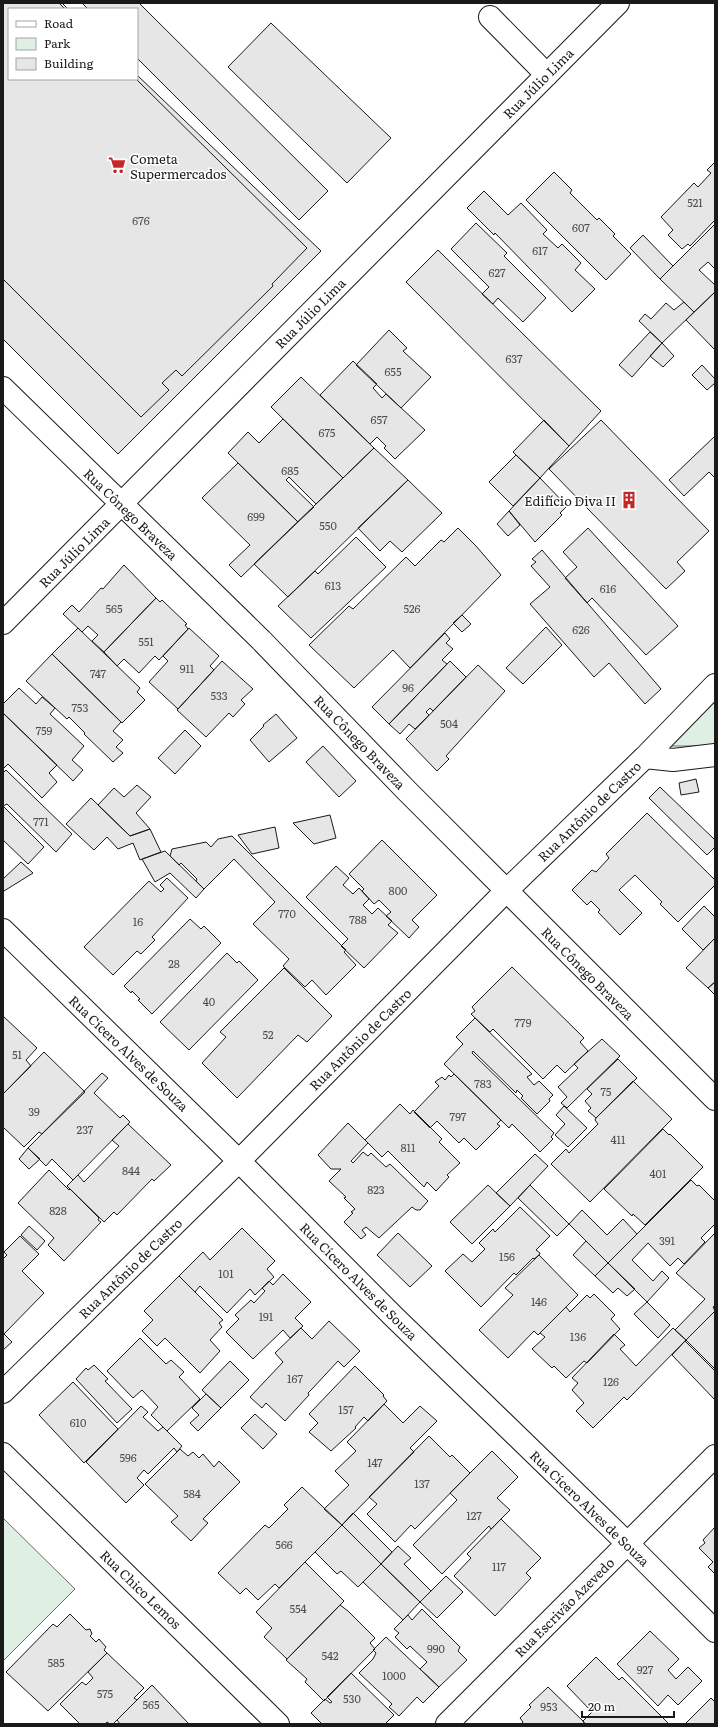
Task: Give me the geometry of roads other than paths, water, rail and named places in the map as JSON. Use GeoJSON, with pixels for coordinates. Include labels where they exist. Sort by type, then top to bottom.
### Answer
{"type":"FeatureCollection","features":[{"type":"Feature","properties":{"kind":"street","name":"Rua Júlio Lima"},"geometry":{"type":"LineString","coordinates":[[3,623],[618,3]]}},
{"type":"Feature","properties":{"kind":"street"},"geometry":{"type":"LineString","coordinates":[[490,17],[547,75]]}},
{"type":"Feature","properties":{"kind":"street","name":"Rua Cônego Braveza"},"geometry":{"type":"LineString","coordinates":[[3,388],[261,640],[506,891],[715,1099]]}},
{"type":"Feature","properties":{"kind":"street","name":"Rua Antônio de Castro"},"geometry":{"type":"LineString","coordinates":[[3,1392],[239,1161],[506,891],[645,757],[715,685]]}},
{"type":"Feature","properties":{"kind":"street"},"geometry":{"type":"LineString","coordinates":[[645,757],[673,760],[715,755]]}},
{"type":"Feature","properties":{"kind":"street","name":"Rua Cícero Alves de Souza"},"geometry":{"type":"LineString","coordinates":[[3,930],[239,1161],[392,1315],[627,1543],[715,1631]]}},
{"type":"Feature","properties":{"kind":"street","name":"Rua Chico Lemos"},"geometry":{"type":"LineString","coordinates":[[3,1454],[278,1724]]}},
{"type":"Feature","properties":{"kind":"street","name":"Rua Escrivão Azevedo"},"geometry":{"type":"LineString","coordinates":[[447,1724],[715,1456]]}},
{"type":"Feature","properties":{"kind":"place","name":"Cometa Supermercados"},"geometry":{"type":"Point","coordinates":[117,165]}},
{"type":"Feature","properties":{"kind":"place","name":"Edifício Diva II"},"geometry":{"type":"Point","coordinates":[629,500]}}]}
